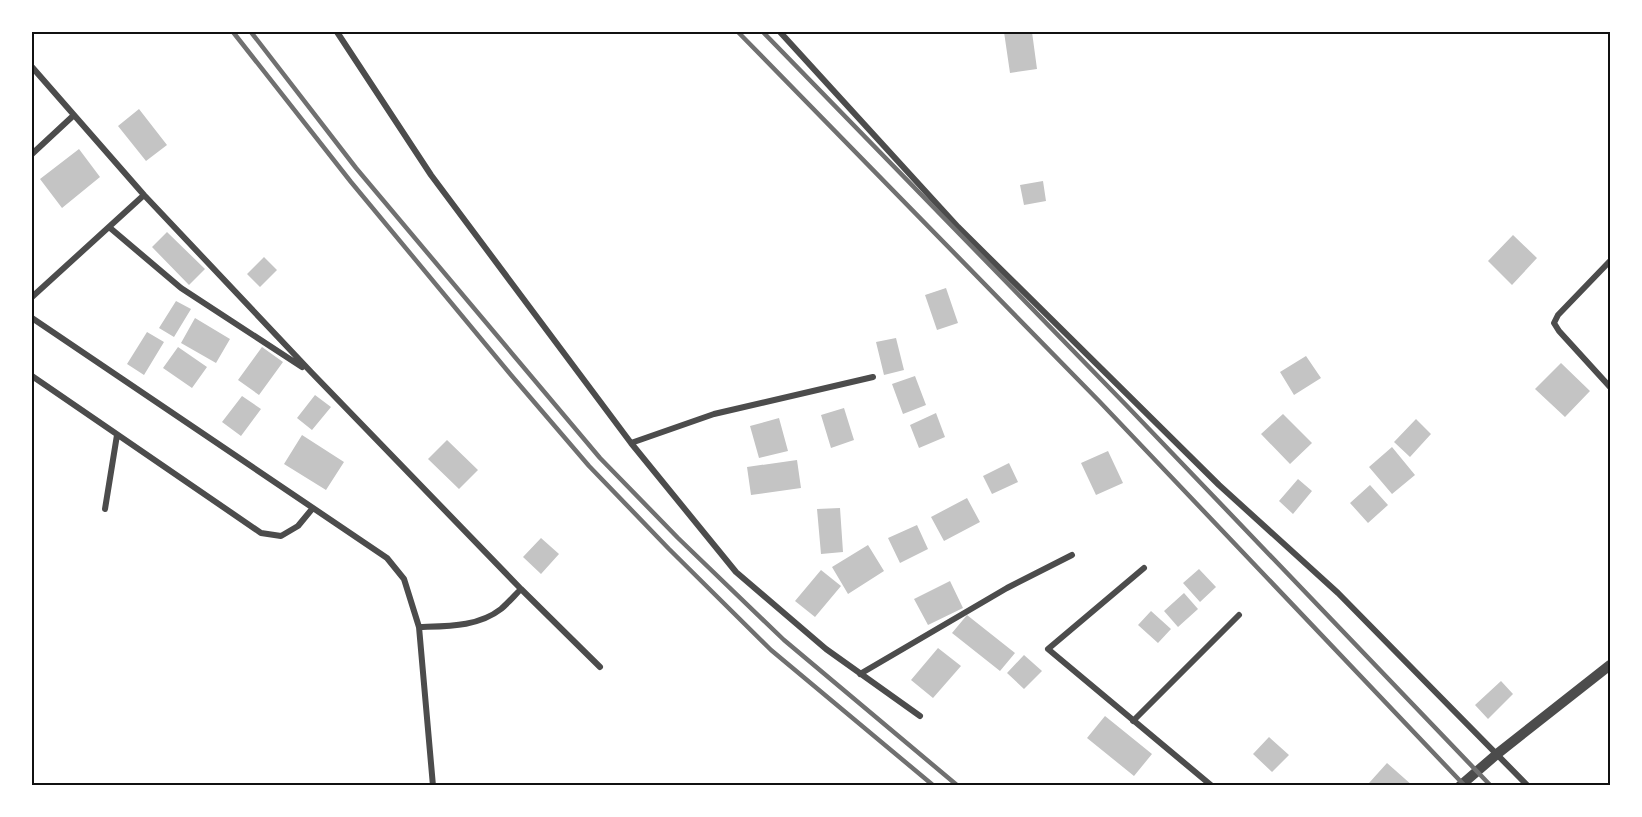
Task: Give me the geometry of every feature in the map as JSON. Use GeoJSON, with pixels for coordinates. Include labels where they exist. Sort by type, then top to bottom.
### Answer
{"type":"FeatureCollection","features":[{"type":"Feature","properties":{"kind":"street"},"geometry":{"type":"LineString","coordinates":[[337,32],[431,175],[630,443],[736,572],[826,649],[920,716]]}},
{"type":"Feature","properties":{"kind":"street"},"geometry":{"type":"LineString","coordinates":[[780,32],[966,234],[1219,485],[1338,594],[1528,786]]}},
{"type":"Feature","properties":{"kind":"street"},"geometry":{"type":"LineString","coordinates":[[32,67],[144,195],[312,373],[600,668]]}},
{"type":"Feature","properties":{"kind":"street"},"geometry":{"type":"LineString","coordinates":[[32,154],[74,115]]}},
{"type":"Feature","properties":{"kind":"street"},"geometry":{"type":"LineString","coordinates":[[32,297],[144,195]]}},
{"type":"Feature","properties":{"kind":"street"},"geometry":{"type":"LineString","coordinates":[[109,227],[181,288],[312,373]]}},
{"type":"Feature","properties":{"kind":"street"},"geometry":{"type":"LineString","coordinates":[[1611,261],[1558,315],[1554,323],[1611,387]]}},
{"type":"Feature","properties":{"kind":"street"},"geometry":{"type":"LineString","coordinates":[[32,318],[387,558],[404,579],[419,627],[433,786]]}},
{"type":"Feature","properties":{"kind":"street"},"geometry":{"type":"LineString","coordinates":[[32,376],[261,533],[281,536],[298,526],[312,508]]}},
{"type":"Feature","properties":{"kind":"street"},"geometry":{"type":"LineString","coordinates":[[630,443],[714,414],[873,377]]}},
{"type":"Feature","properties":{"kind":"street"},"geometry":{"type":"LineString","coordinates":[[105,509],[117,435]]}},
{"type":"Feature","properties":{"kind":"street"},"geometry":{"type":"LineString","coordinates":[[860,674],[1007,588],[1072,555]]}},
{"type":"Feature","properties":{"kind":"street"},"geometry":{"type":"LineString","coordinates":[[1144,568],[1048,649],[1212,786]]}},
{"type":"Feature","properties":{"kind":"street"},"geometry":{"type":"LineString","coordinates":[[419,627],[462,625],[486,619],[501,609],[521,589]]}},
{"type":"Feature","properties":{"kind":"street"},"geometry":{"type":"LineString","coordinates":[[1133,721],[1239,615]]}},
{"type":"Feature","properties":{"kind":"street"},"geometry":{"type":"LineString","coordinates":[[1460,786],[1497,754],[1611,665]]}},
{"type":"Feature","properties":{"kind":"building"},"geometry":{"type":"Polygon","coordinates":[[[1004,32],[1032,32],[1037,69],[1010,73],[1004,32]]]}},
{"type":"Feature","properties":{"kind":"building"},"geometry":{"type":"Polygon","coordinates":[[[139,109],[167,145],[146,161],[118,126],[139,109]]]}},
{"type":"Feature","properties":{"kind":"building"},"geometry":{"type":"Polygon","coordinates":[[[79,149],[100,177],[62,208],[40,179],[79,149]]]}},
{"type":"Feature","properties":{"kind":"building"},"geometry":{"type":"Polygon","coordinates":[[[1043,181],[1046,201],[1024,205],[1020,185],[1043,181]]]}},
{"type":"Feature","properties":{"kind":"building"},"geometry":{"type":"Polygon","coordinates":[[[167,232],[205,269],[189,285],[152,247],[167,232]]]}},
{"type":"Feature","properties":{"kind":"building"},"geometry":{"type":"Polygon","coordinates":[[[1513,235],[1537,258],[1512,285],[1488,261],[1513,235]]]}},
{"type":"Feature","properties":{"kind":"building"},"geometry":{"type":"Polygon","coordinates":[[[264,257],[277,270],[260,287],[247,274],[264,257]]]}},
{"type":"Feature","properties":{"kind":"building"},"geometry":{"type":"Polygon","coordinates":[[[946,288],[958,323],[937,330],[925,295],[946,288]]]}},
{"type":"Feature","properties":{"kind":"building"},"geometry":{"type":"Polygon","coordinates":[[[176,301],[191,309],[174,337],[159,328],[176,301]]]}},
{"type":"Feature","properties":{"kind":"building"},"geometry":{"type":"Polygon","coordinates":[[[195,318],[230,339],[216,363],[181,343],[195,318]]]}},
{"type":"Feature","properties":{"kind":"building"},"geometry":{"type":"Polygon","coordinates":[[[147,332],[164,342],[144,375],[127,364],[147,332]]]}},
{"type":"Feature","properties":{"kind":"building"},"geometry":{"type":"Polygon","coordinates":[[[896,338],[904,370],[884,375],[876,342],[896,338]]]}},
{"type":"Feature","properties":{"kind":"building"},"geometry":{"type":"Polygon","coordinates":[[[178,347],[207,367],[192,388],[163,368],[178,347]]]}},
{"type":"Feature","properties":{"kind":"building"},"geometry":{"type":"Polygon","coordinates":[[[262,347],[283,362],[259,395],[238,380],[262,347]]]}},
{"type":"Feature","properties":{"kind":"building"},"geometry":{"type":"Polygon","coordinates":[[[1306,356],[1321,378],[1294,395],[1280,372],[1306,356]]]}},
{"type":"Feature","properties":{"kind":"building"},"geometry":{"type":"Polygon","coordinates":[[[1561,363],[1590,391],[1565,417],[1535,389],[1561,363]]]}},
{"type":"Feature","properties":{"kind":"building"},"geometry":{"type":"Polygon","coordinates":[[[915,376],[926,405],[903,414],[892,384],[915,376]]]}},
{"type":"Feature","properties":{"kind":"building"},"geometry":{"type":"Polygon","coordinates":[[[315,395],[331,407],[312,430],[297,418],[315,395]]]}},
{"type":"Feature","properties":{"kind":"building"},"geometry":{"type":"Polygon","coordinates":[[[242,396],[261,409],[241,436],[222,422],[242,396]]]}},
{"type":"Feature","properties":{"kind":"building"},"geometry":{"type":"Polygon","coordinates":[[[844,408],[854,440],[831,448],[821,415],[844,408]]]}},
{"type":"Feature","properties":{"kind":"building"},"geometry":{"type":"Polygon","coordinates":[[[936,413],[945,437],[919,448],[910,425],[936,413]]]}},
{"type":"Feature","properties":{"kind":"building"},"geometry":{"type":"Polygon","coordinates":[[[1283,414],[1312,443],[1290,464],[1261,434],[1283,414]]]}},
{"type":"Feature","properties":{"kind":"building"},"geometry":{"type":"Polygon","coordinates":[[[779,418],[788,451],[759,458],[750,426],[779,418]]]}},
{"type":"Feature","properties":{"kind":"building"},"geometry":{"type":"Polygon","coordinates":[[[1416,419],[1431,434],[1410,457],[1394,442],[1416,419]]]}},
{"type":"Feature","properties":{"kind":"building"},"geometry":{"type":"Polygon","coordinates":[[[302,435],[344,462],[326,490],[284,464],[302,435]]]}},
{"type":"Feature","properties":{"kind":"building"},"geometry":{"type":"Polygon","coordinates":[[[447,440],[478,470],[459,489],[428,459],[447,440]]]}},
{"type":"Feature","properties":{"kind":"building"},"geometry":{"type":"Polygon","coordinates":[[[1392,447],[1415,475],[1392,494],[1369,467],[1392,447]]]}},
{"type":"Feature","properties":{"kind":"building"},"geometry":{"type":"Polygon","coordinates":[[[1108,451],[1123,483],[1096,495],[1081,463],[1108,451]]]}},
{"type":"Feature","properties":{"kind":"building"},"geometry":{"type":"Polygon","coordinates":[[[797,460],[801,488],[751,495],[747,467],[797,460]]]}},
{"type":"Feature","properties":{"kind":"building"},"geometry":{"type":"Polygon","coordinates":[[[1009,463],[1018,482],[992,494],[983,476],[1009,463]]]}},
{"type":"Feature","properties":{"kind":"building"},"geometry":{"type":"Polygon","coordinates":[[[1298,479],[1312,491],[1293,514],[1279,501],[1298,479]]]}},
{"type":"Feature","properties":{"kind":"building"},"geometry":{"type":"Polygon","coordinates":[[[1370,485],[1388,505],[1368,523],[1350,503],[1370,485]]]}},
{"type":"Feature","properties":{"kind":"building"},"geometry":{"type":"Polygon","coordinates":[[[967,498],[980,522],[944,541],[931,517],[967,498]]]}},
{"type":"Feature","properties":{"kind":"building"},"geometry":{"type":"Polygon","coordinates":[[[840,508],[843,552],[821,554],[817,509],[840,508]]]}},
{"type":"Feature","properties":{"kind":"building"},"geometry":{"type":"Polygon","coordinates":[[[917,525],[928,549],[900,563],[888,538],[917,525]]]}},
{"type":"Feature","properties":{"kind":"building"},"geometry":{"type":"Polygon","coordinates":[[[541,538],[559,554],[541,574],[523,557],[541,538]]]}},
{"type":"Feature","properties":{"kind":"building"},"geometry":{"type":"Polygon","coordinates":[[[868,545],[884,571],[848,594],[832,567],[868,545]]]}},
{"type":"Feature","properties":{"kind":"building"},"geometry":{"type":"Polygon","coordinates":[[[1199,569],[1216,587],[1200,602],[1183,583],[1199,569]]]}},
{"type":"Feature","properties":{"kind":"building"},"geometry":{"type":"Polygon","coordinates":[[[821,570],[841,586],[815,617],[795,601],[821,570]]]}},
{"type":"Feature","properties":{"kind":"building"},"geometry":{"type":"Polygon","coordinates":[[[950,581],[963,608],[928,625],[914,599],[950,581]]]}},
{"type":"Feature","properties":{"kind":"building"},"geometry":{"type":"Polygon","coordinates":[[[1184,593],[1198,609],[1178,627],[1164,611],[1184,593]]]}},
{"type":"Feature","properties":{"kind":"building"},"geometry":{"type":"Polygon","coordinates":[[[1151,611],[1171,629],[1158,643],[1138,625],[1151,611]]]}},
{"type":"Feature","properties":{"kind":"building"},"geometry":{"type":"Polygon","coordinates":[[[967,615],[1015,653],[1000,671],[952,633],[967,615]]]}},
{"type":"Feature","properties":{"kind":"building"},"geometry":{"type":"Polygon","coordinates":[[[938,648],[961,666],[933,698],[911,680],[938,648]]]}},
{"type":"Feature","properties":{"kind":"building"},"geometry":{"type":"Polygon","coordinates":[[[1024,655],[1042,671],[1024,689],[1007,673],[1024,655]]]}},
{"type":"Feature","properties":{"kind":"building"},"geometry":{"type":"Polygon","coordinates":[[[1501,681],[1513,694],[1488,719],[1475,705],[1501,681]]]}},
{"type":"Feature","properties":{"kind":"building"},"geometry":{"type":"Polygon","coordinates":[[[1105,716],[1152,754],[1134,776],[1087,738],[1105,716]]]}},
{"type":"Feature","properties":{"kind":"building"},"geometry":{"type":"Polygon","coordinates":[[[1269,737],[1289,755],[1272,772],[1253,754],[1269,737]]]}},
{"type":"Feature","properties":{"kind":"building"},"geometry":{"type":"Polygon","coordinates":[[[1387,763],[1413,786],[1372,786],[1369,783],[1387,763]]]}},
{"type":"Feature","properties":{"kind":"railway"},"geometry":{"type":"LineString","coordinates":[[233,32],[351,182],[589,466],[771,650],[934,786]]}},
{"type":"Feature","properties":{"kind":"railway"},"geometry":{"type":"LineString","coordinates":[[251,32],[356,168],[600,458],[678,538],[784,640],[958,786]]}},
{"type":"Feature","properties":{"kind":"railway"},"geometry":{"type":"LineString","coordinates":[[738,32],[1099,401],[1465,786]]}},
{"type":"Feature","properties":{"kind":"railway"},"geometry":{"type":"LineString","coordinates":[[763,32],[1126,405],[1491,786]]}}]}
